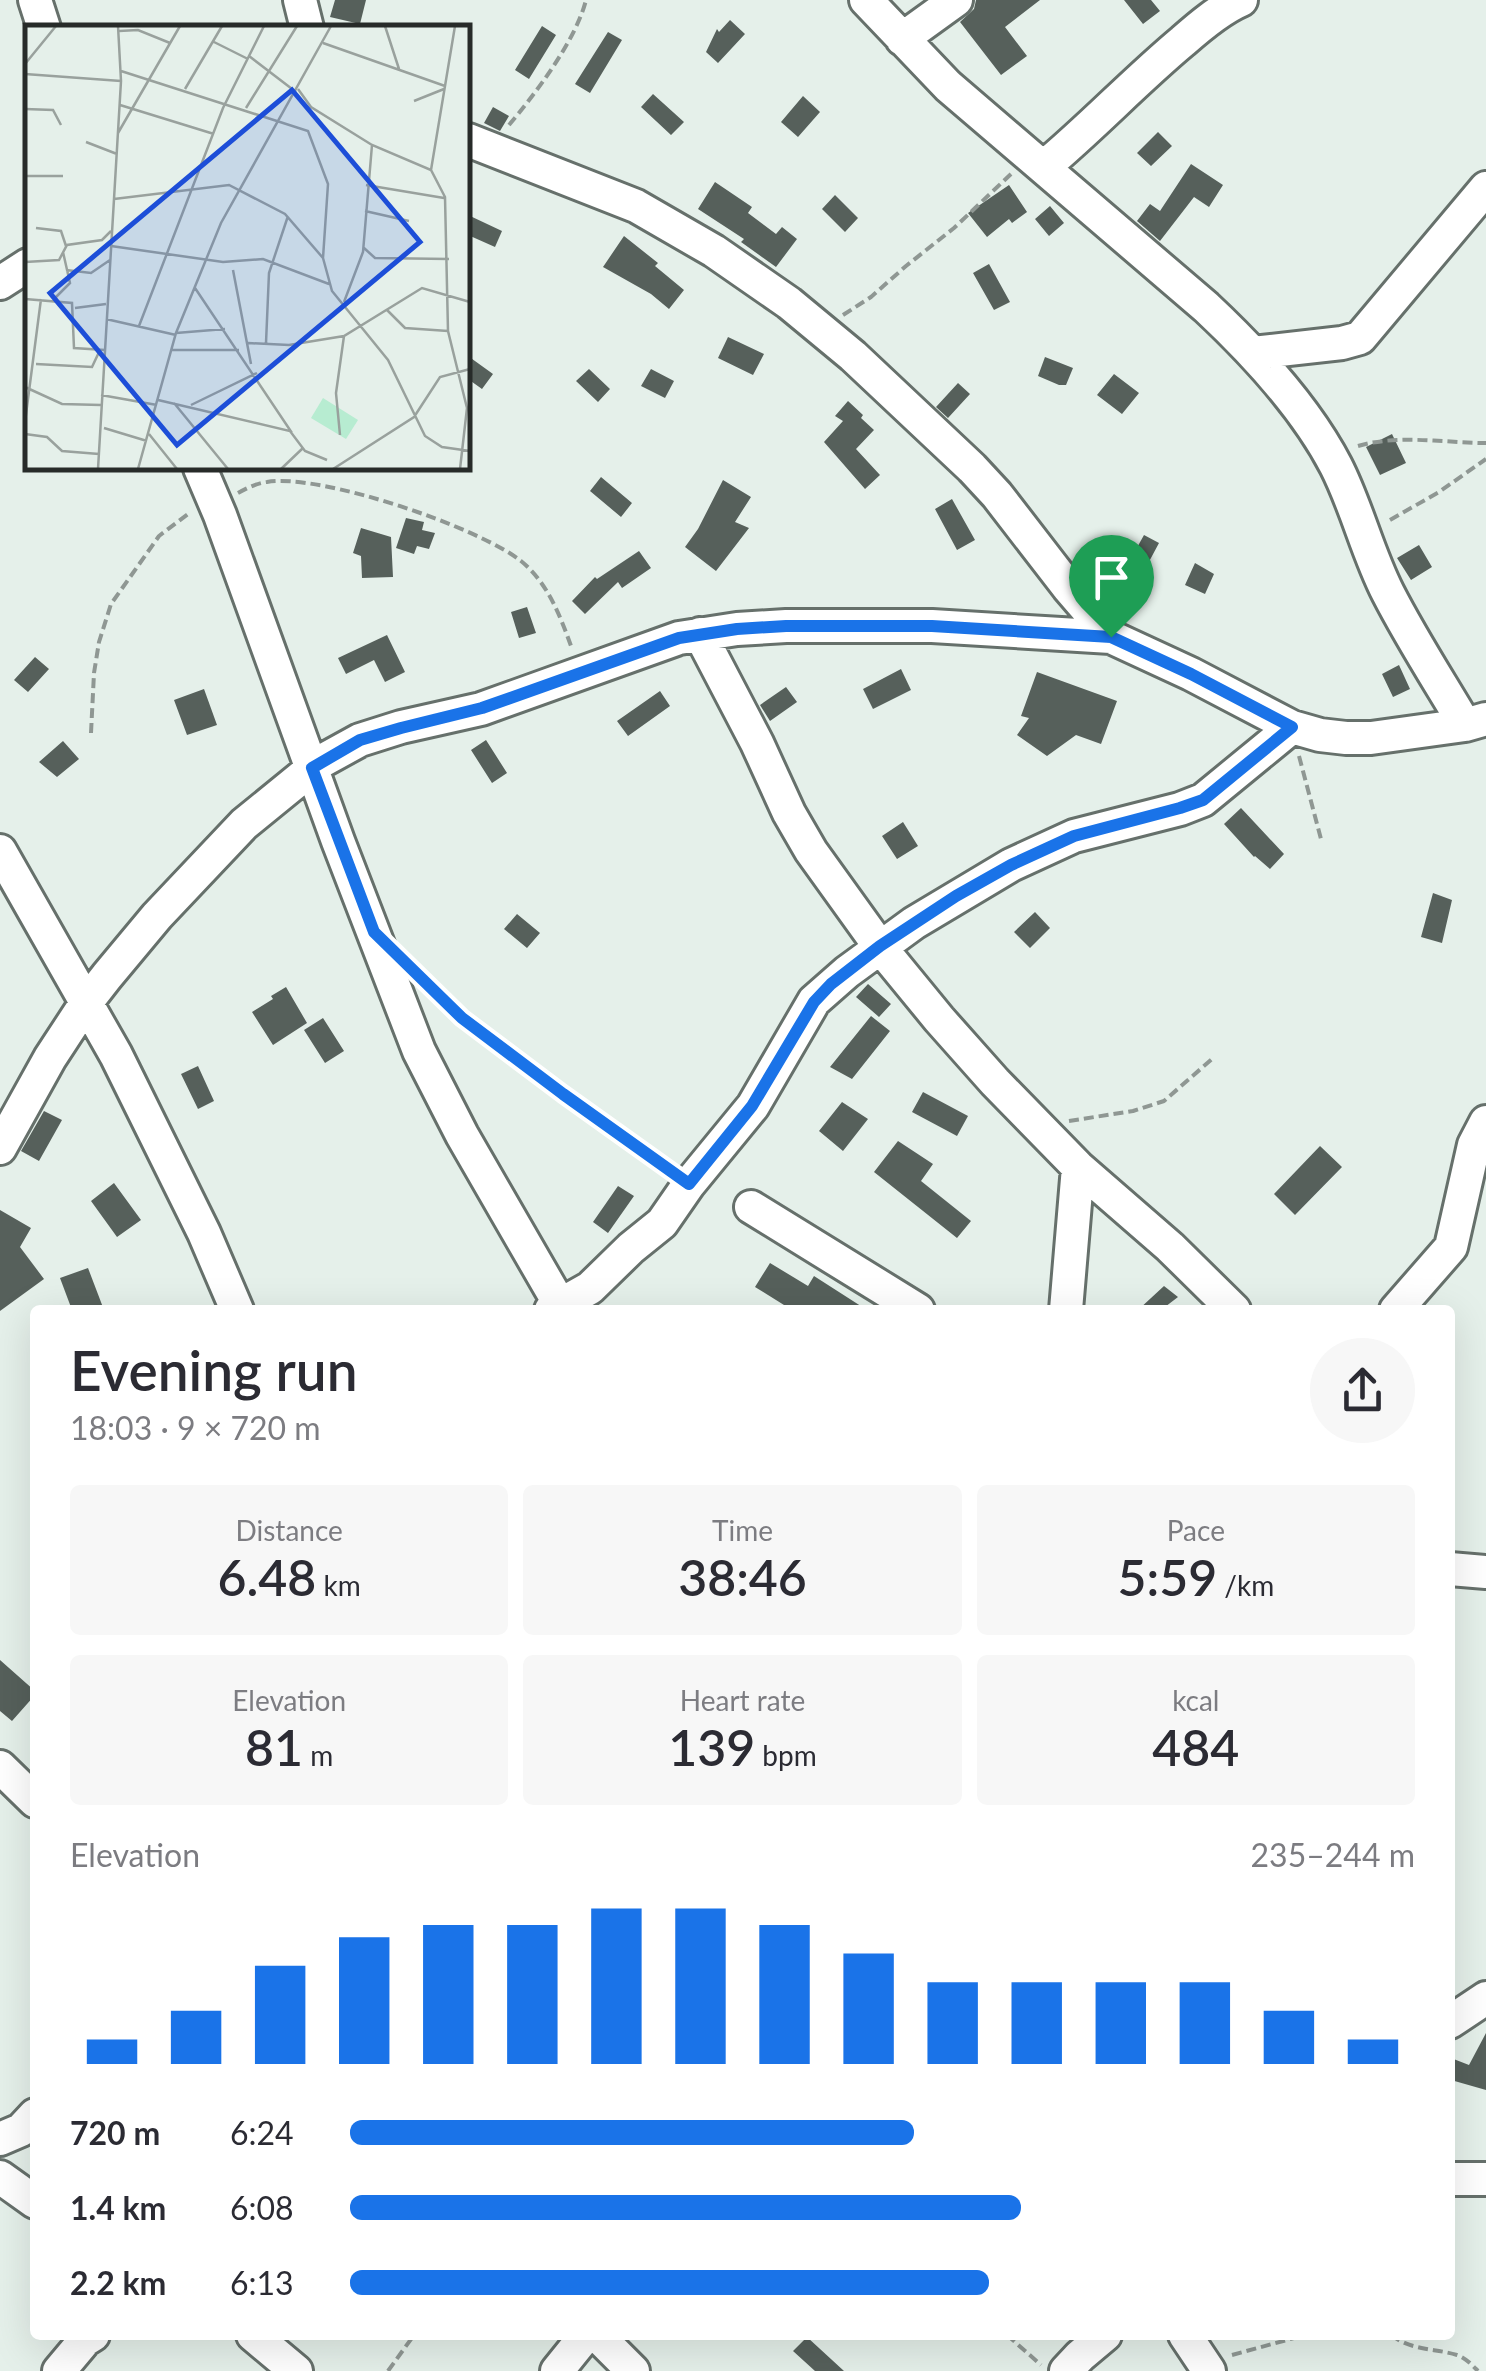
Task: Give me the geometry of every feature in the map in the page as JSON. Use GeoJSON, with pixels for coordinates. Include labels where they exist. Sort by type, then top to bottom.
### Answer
{"type":"FeatureCollection","features":[{"type":"Feature","properties":{"kind":"street"},"geometry":{"type":"LineString","coordinates":[[35,0],[43,25]]}},
{"type":"Feature","properties":{"kind":"street"},"geometry":{"type":"LineString","coordinates":[[300,0],[306,25]]}},
{"type":"Feature","properties":{"kind":"street"},"geometry":{"type":"LineString","coordinates":[[0,1148],[86,1002],[157,916],[244,824],[312,768],[360,740],[482,708],[656,646],[700,634],[786,626],[932,626],[1111,637],[1292,727],[1320,735],[1371,738],[1476,722],[1385,589],[1329,454],[1254,353],[1206,306],[948,86],[866,0]]}},
{"type":"Feature","properties":{"kind":"street"},"geometry":{"type":"LineString","coordinates":[[902,39],[956,0]]}},
{"type":"Feature","properties":{"kind":"street"},"geometry":{"type":"LineString","coordinates":[[1036,161],[1083,134],[1141,76],[1240,0]]}},
{"type":"Feature","properties":{"kind":"street"},"geometry":{"type":"LineString","coordinates":[[478,144],[612,195],[658,217],[774,292],[825,333],[972,468],[1111,637]]}},
{"type":"Feature","properties":{"kind":"street"},"geometry":{"type":"LineString","coordinates":[[1254,353],[1360,338],[1486,188]]}},
{"type":"Feature","properties":{"kind":"street"},"geometry":{"type":"LineString","coordinates":[[0,283],[25,267]]}},
{"type":"Feature","properties":{"kind":"street"},"geometry":{"type":"LineString","coordinates":[[201,470],[418,1050],[556,1305]]}},
{"type":"Feature","properties":{"kind":"street"},"geometry":{"type":"LineString","coordinates":[[700,634],[797,826],[880,946],[995,1082],[1078,1167],[1170,1247],[1229,1305]]}},
{"type":"Feature","properties":{"kind":"street"},"geometry":{"type":"LineString","coordinates":[[563,1305],[590,1288],[662,1223],[752,1106],[814,1002],[831,984],[880,946],[1011,865],[1074,836],[1203,800],[1292,727]]}},
{"type":"Feature","properties":{"kind":"street"},"geometry":{"type":"LineString","coordinates":[[0,851],[116,1055],[204,1233],[235,1305]]}},
{"type":"Feature","properties":{"kind":"street"},"geometry":{"type":"LineString","coordinates":[[1400,1305],[1450,1247],[1474,1145],[1486,1122]]}},
{"type":"Feature","properties":{"kind":"street"},"geometry":{"type":"LineString","coordinates":[[1066,1305],[1078,1167]]}},
{"type":"Feature","properties":{"kind":"street"},"geometry":{"type":"LineString","coordinates":[[751,1207],[910,1305]]}},
{"type":"Feature","properties":{"kind":"street"},"geometry":{"type":"LineString","coordinates":[[1455,2019],[1486,1998]]}},
{"type":"Feature","properties":{"kind":"street"},"geometry":{"type":"LineString","coordinates":[[0,2140],[21,2130],[30,2120]]}},
{"type":"Feature","properties":{"kind":"street"},"geometry":{"type":"LineString","coordinates":[[0,2177],[30,2198]]}},
{"type":"Feature","properties":{"kind":"street"},"geometry":{"type":"LineString","coordinates":[[1455,2179],[1486,2178]]}},
{"type":"Feature","properties":{"kind":"street"},"geometry":{"type":"LineString","coordinates":[[58,2371],[68,2340]]}},
{"type":"Feature","properties":{"kind":"street"},"geometry":{"type":"LineString","coordinates":[[58,2371],[85,2340]]}},
{"type":"Feature","properties":{"kind":"street"},"geometry":{"type":"LineString","coordinates":[[259,2340],[296,2371]]}},
{"type":"Feature","properties":{"kind":"street"},"geometry":{"type":"LineString","coordinates":[[1066,2371],[1099,2340]]}},
{"type":"Feature","properties":{"kind":"street"},"geometry":{"type":"LineString","coordinates":[[579,2353],[633,2371]]}},
{"type":"Feature","properties":{"kind":"path"},"geometry":{"type":"LineString","coordinates":[[478,144],[530,100],[581,17],[586,0]]}},
{"type":"Feature","properties":{"kind":"path"},"geometry":{"type":"LineString","coordinates":[[825,333],[1036,161]]}},
{"type":"Feature","properties":{"kind":"path"},"geometry":{"type":"LineString","coordinates":[[1329,454],[1387,440],[1486,443]]}},
{"type":"Feature","properties":{"kind":"path"},"geometry":{"type":"LineString","coordinates":[[1364,535],[1439,492],[1486,459]]}},
{"type":"Feature","properties":{"kind":"path"},"geometry":{"type":"LineString","coordinates":[[91,733],[94,672],[111,604],[160,536],[184,516],[261,483],[313,484],[352,492],[423,514],[520,561],[559,613],[582,674]]}},
{"type":"Feature","properties":{"kind":"path"},"geometry":{"type":"LineString","coordinates":[[1292,727],[1321,839]]}},
{"type":"Feature","properties":{"kind":"path"},"geometry":{"type":"LineString","coordinates":[[419,977],[484,1035],[689,1184]]}},
{"type":"Feature","properties":{"kind":"path"},"geometry":{"type":"LineString","coordinates":[[1034,1121],[1065,1122],[1132,1111],[1164,1101],[1212,1059]]}},
{"type":"Feature","properties":{"kind":"path"},"geometry":{"type":"LineString","coordinates":[[388,2371],[410,2340]]}},
{"type":"Feature","properties":{"kind":"path"},"geometry":{"type":"LineString","coordinates":[[1013,2340],[1047,2371]]}},
{"type":"Feature","properties":{"kind":"path"},"geometry":{"type":"LineString","coordinates":[[1199,2356],[1279,2340]]}},
{"type":"Feature","properties":{"kind":"path"},"geometry":{"type":"LineString","coordinates":[[1398,2340],[1416,2348],[1462,2356],[1478,2371]]}},
{"type":"Feature","properties":{"kind":"building"},"geometry":{"type":"Polygon","coordinates":[[[335,0],[366,0],[360,24],[330,17],[335,0]]]}},
{"type":"Feature","properties":{"kind":"building"},"geometry":{"type":"Polygon","coordinates":[[[976,0],[1040,0],[1005,27],[1027,56],[1001,75],[960,22],[974,9],[976,0]]]}},
{"type":"Feature","properties":{"kind":"building"},"geometry":{"type":"Polygon","coordinates":[[[1124,0],[1151,0],[1160,11],[1143,24],[1124,0]]]}},
{"type":"Feature","properties":{"kind":"building"},"geometry":{"type":"Polygon","coordinates":[[[730,20],[745,34],[718,63],[706,52],[717,29],[719,32],[730,20]]]}},
{"type":"Feature","properties":{"kind":"building"},"geometry":{"type":"Polygon","coordinates":[[[542,26],[556,35],[529,79],[515,70],[542,26]]]}},
{"type":"Feature","properties":{"kind":"building"},"geometry":{"type":"Polygon","coordinates":[[[608,32],[622,40],[590,93],[575,84],[608,32]]]}},
{"type":"Feature","properties":{"kind":"building"},"geometry":{"type":"Polygon","coordinates":[[[653,94],[684,122],[671,135],[641,107],[653,94]]]}},
{"type":"Feature","properties":{"kind":"building"},"geometry":{"type":"Polygon","coordinates":[[[803,96],[820,112],[798,137],[781,122],[803,96]]]}},
{"type":"Feature","properties":{"kind":"building"},"geometry":{"type":"Polygon","coordinates":[[[493,107],[509,116],[500,131],[484,123],[493,107]]]}},
{"type":"Feature","properties":{"kind":"building"},"geometry":{"type":"Polygon","coordinates":[[[1158,132],[1172,146],[1151,166],[1137,153],[1158,132]]]}},
{"type":"Feature","properties":{"kind":"building"},"geometry":{"type":"Polygon","coordinates":[[[1191,164],[1223,185],[1209,207],[1194,197],[1160,241],[1137,221],[1150,204],[1160,211],[1191,164]]]}},
{"type":"Feature","properties":{"kind":"building"},"geometry":{"type":"Polygon","coordinates":[[[715,182],[752,207],[748,213],[776,234],[782,227],[797,239],[776,267],[741,242],[744,239],[698,209],[715,182]]]}},
{"type":"Feature","properties":{"kind":"building"},"geometry":{"type":"Polygon","coordinates":[[[1009,185],[1027,212],[1012,223],[1009,219],[987,237],[968,213],[1009,185]]]}},
{"type":"Feature","properties":{"kind":"building"},"geometry":{"type":"Polygon","coordinates":[[[835,195],[858,218],[845,232],[822,209],[835,195]]]}},
{"type":"Feature","properties":{"kind":"building"},"geometry":{"type":"Polygon","coordinates":[[[1050,206],[1064,223],[1049,236],[1035,219],[1050,206]]]}},
{"type":"Feature","properties":{"kind":"building"},"geometry":{"type":"Polygon","coordinates":[[[470,216],[502,231],[495,247],[470,236],[470,216]]]}},
{"type":"Feature","properties":{"kind":"building"},"geometry":{"type":"Polygon","coordinates":[[[624,236],[684,290],[669,309],[603,267],[624,236]]]}},
{"type":"Feature","properties":{"kind":"building"},"geometry":{"type":"Polygon","coordinates":[[[989,264],[1010,302],[994,310],[973,273],[989,264]]]}},
{"type":"Feature","properties":{"kind":"building"},"geometry":{"type":"Polygon","coordinates":[[[728,337],[764,354],[753,375],[718,358],[728,337]]]}},
{"type":"Feature","properties":{"kind":"building"},"geometry":{"type":"Polygon","coordinates":[[[470,357],[493,374],[482,389],[470,380],[470,357]]]}},
{"type":"Feature","properties":{"kind":"building"},"geometry":{"type":"Polygon","coordinates":[[[1045,357],[1073,368],[1066,385],[1038,376],[1045,357]]]}},
{"type":"Feature","properties":{"kind":"building"},"geometry":{"type":"Polygon","coordinates":[[[589,369],[610,389],[598,402],[576,381],[589,369]]]}},
{"type":"Feature","properties":{"kind":"building"},"geometry":{"type":"Polygon","coordinates":[[[651,369],[674,381],[665,398],[641,386],[651,369]]]}},
{"type":"Feature","properties":{"kind":"building"},"geometry":{"type":"Polygon","coordinates":[[[1114,374],[1139,393],[1122,414],[1097,395],[1114,374]]]}},
{"type":"Feature","properties":{"kind":"building"},"geometry":{"type":"Polygon","coordinates":[[[958,383],[970,394],[948,418],[936,407],[958,383]]]}},
{"type":"Feature","properties":{"kind":"building"},"geometry":{"type":"Polygon","coordinates":[[[848,401],[874,430],[856,449],[880,475],[865,489],[824,442],[843,421],[835,416],[848,401]]]}},
{"type":"Feature","properties":{"kind":"building"},"geometry":{"type":"Polygon","coordinates":[[[1392,434],[1406,463],[1380,475],[1366,447],[1392,434]]]}},
{"type":"Feature","properties":{"kind":"building"},"geometry":{"type":"Polygon","coordinates":[[[601,477],[632,503],[621,517],[590,491],[601,477]]]}},
{"type":"Feature","properties":{"kind":"building"},"geometry":{"type":"Polygon","coordinates":[[[723,480],[751,497],[735,522],[749,528],[716,571],[685,547],[723,480]]]}},
{"type":"Feature","properties":{"kind":"building"},"geometry":{"type":"Polygon","coordinates":[[[952,499],[975,540],[957,550],[935,509],[952,499]]]}},
{"type":"Feature","properties":{"kind":"building"},"geometry":{"type":"Polygon","coordinates":[[[406,518],[424,522],[422,530],[435,533],[429,549],[417,546],[414,554],[396,548],[406,518]]]}},
{"type":"Feature","properties":{"kind":"building"},"geometry":{"type":"Polygon","coordinates":[[[361,528],[391,537],[393,577],[362,578],[361,556],[353,553],[361,528]]]}},
{"type":"Feature","properties":{"kind":"building"},"geometry":{"type":"Polygon","coordinates":[[[1144,535],[1159,543],[1144,571],[1129,562],[1144,535]]]}},
{"type":"Feature","properties":{"kind":"building"},"geometry":{"type":"Polygon","coordinates":[[[1419,545],[1432,567],[1411,580],[1397,558],[1419,545]]]}},
{"type":"Feature","properties":{"kind":"building"},"geometry":{"type":"Polygon","coordinates":[[[639,551],[651,568],[622,588],[618,582],[585,614],[572,601],[595,577],[639,551]]]}},
{"type":"Feature","properties":{"kind":"building"},"geometry":{"type":"Polygon","coordinates":[[[1195,563],[1214,574],[1205,594],[1185,585],[1195,563]]]}},
{"type":"Feature","properties":{"kind":"building"},"geometry":{"type":"Polygon","coordinates":[[[527,607],[536,633],[519,638],[511,612],[527,607]]]}},
{"type":"Feature","properties":{"kind":"building"},"geometry":{"type":"Polygon","coordinates":[[[387,635],[405,672],[385,682],[374,660],[346,674],[338,658],[387,635]]]}},
{"type":"Feature","properties":{"kind":"building"},"geometry":{"type":"Polygon","coordinates":[[[35,657],[49,669],[28,692],[14,680],[35,657]]]}},
{"type":"Feature","properties":{"kind":"building"},"geometry":{"type":"Polygon","coordinates":[[[1399,665],[1410,689],[1393,697],[1382,674],[1399,665]]]}},
{"type":"Feature","properties":{"kind":"building"},"geometry":{"type":"Polygon","coordinates":[[[901,669],[911,690],[873,709],[863,689],[901,669]]]}},
{"type":"Feature","properties":{"kind":"building"},"geometry":{"type":"Polygon","coordinates":[[[1037,672],[1117,701],[1101,744],[1076,735],[1047,756],[1017,735],[1029,718],[1021,716],[1037,672]]]}},
{"type":"Feature","properties":{"kind":"building"},"geometry":{"type":"Polygon","coordinates":[[[786,687],[797,702],[770,721],[760,705],[786,687]]]}},
{"type":"Feature","properties":{"kind":"building"},"geometry":{"type":"Polygon","coordinates":[[[204,689],[217,725],[187,735],[174,700],[204,689]]]}},
{"type":"Feature","properties":{"kind":"building"},"geometry":{"type":"Polygon","coordinates":[[[660,691],[670,706],[628,736],[617,721],[660,691]]]}},
{"type":"Feature","properties":{"kind":"building"},"geometry":{"type":"Polygon","coordinates":[[[486,740],[507,773],[492,783],[471,750],[486,740]]]}},
{"type":"Feature","properties":{"kind":"building"},"geometry":{"type":"Polygon","coordinates":[[[63,741],[79,759],[57,777],[39,762],[63,741]]]}},
{"type":"Feature","properties":{"kind":"building"},"geometry":{"type":"Polygon","coordinates":[[[1241,808],[1284,854],[1270,869],[1224,824],[1241,808]]]}},
{"type":"Feature","properties":{"kind":"building"},"geometry":{"type":"Polygon","coordinates":[[[903,822],[918,846],[897,859],[882,836],[903,822]]]}},
{"type":"Feature","properties":{"kind":"building"},"geometry":{"type":"Polygon","coordinates":[[[1433,893],[1452,900],[1442,943],[1421,937],[1433,893]]]}},
{"type":"Feature","properties":{"kind":"building"},"geometry":{"type":"Polygon","coordinates":[[[1035,912],[1050,928],[1030,948],[1014,932],[1035,912]]]}},
{"type":"Feature","properties":{"kind":"building"},"geometry":{"type":"Polygon","coordinates":[[[517,914],[540,933],[527,948],[504,929],[517,914]]]}},
{"type":"Feature","properties":{"kind":"building"},"geometry":{"type":"Polygon","coordinates":[[[868,984],[891,1004],[879,1017],[856,997],[868,984]]]}},
{"type":"Feature","properties":{"kind":"building"},"geometry":{"type":"Polygon","coordinates":[[[286,987],[307,1023],[273,1045],[252,1012],[286,987]]]}},
{"type":"Feature","properties":{"kind":"building"},"geometry":{"type":"Polygon","coordinates":[[[871,1016],[890,1031],[852,1079],[830,1067],[871,1016]]]}},
{"type":"Feature","properties":{"kind":"building"},"geometry":{"type":"Polygon","coordinates":[[[323,1018],[344,1051],[325,1063],[304,1030],[323,1018]]]}},
{"type":"Feature","properties":{"kind":"building"},"geometry":{"type":"Polygon","coordinates":[[[198,1066],[214,1101],[198,1109],[181,1074],[198,1066]]]}},
{"type":"Feature","properties":{"kind":"building"},"geometry":{"type":"Polygon","coordinates":[[[923,1092],[968,1116],[957,1136],[912,1112],[923,1092]]]}},
{"type":"Feature","properties":{"kind":"building"},"geometry":{"type":"Polygon","coordinates":[[[842,1102],[868,1119],[843,1151],[819,1131],[842,1102]]]}},
{"type":"Feature","properties":{"kind":"building"},"geometry":{"type":"Polygon","coordinates":[[[44,1111],[62,1120],[39,1161],[21,1151],[44,1111]]]}},
{"type":"Feature","properties":{"kind":"building"},"geometry":{"type":"Polygon","coordinates":[[[898,1141],[933,1164],[921,1181],[971,1221],[957,1238],[874,1172],[898,1141]]]}},
{"type":"Feature","properties":{"kind":"building"},"geometry":{"type":"Polygon","coordinates":[[[1320,1146],[1342,1167],[1295,1215],[1274,1194],[1320,1146]]]}},
{"type":"Feature","properties":{"kind":"building"},"geometry":{"type":"Polygon","coordinates":[[[114,1183],[141,1220],[117,1237],[91,1201],[114,1183]]]}},
{"type":"Feature","properties":{"kind":"building"},"geometry":{"type":"Polygon","coordinates":[[[618,1186],[634,1196],[608,1233],[593,1222],[618,1186]]]}},
{"type":"Feature","properties":{"kind":"building"},"geometry":{"type":"Polygon","coordinates":[[[0,1210],[31,1228],[20,1247],[44,1279],[0,1311],[0,1210]]]}},
{"type":"Feature","properties":{"kind":"building"},"geometry":{"type":"Polygon","coordinates":[[[770,1263],[808,1286],[814,1276],[859,1305],[784,1305],[755,1287],[770,1263]]]}},
{"type":"Feature","properties":{"kind":"building"},"geometry":{"type":"Polygon","coordinates":[[[88,1268],[102,1305],[70,1305],[60,1278],[88,1268]]]}},
{"type":"Feature","properties":{"kind":"building"},"geometry":{"type":"Polygon","coordinates":[[[1164,1286],[1178,1297],[1168,1305],[1143,1305],[1164,1286]]]}},
{"type":"Feature","properties":{"kind":"building"},"geometry":{"type":"Polygon","coordinates":[[[0,1660],[30,1687],[30,1701],[12,1721],[0,1711],[0,1660]]]}},
{"type":"Feature","properties":{"kind":"building"},"geometry":{"type":"Polygon","coordinates":[[[1486,2033],[1486,2090],[1455,2081],[1455,2060],[1469,2065],[1486,2033]]]}},
{"type":"Feature","properties":{"kind":"building"},"geometry":{"type":"Polygon","coordinates":[[[804,2340],[810,2340],[844,2371],[815,2371],[793,2351],[804,2340]]]}},
{"type":"Feature","properties":{"kind":"route"},"geometry":{"type":"LineString","coordinates":[[786,626],[932,626],[1111,637],[1292,727],[1203,800],[1074,836],[956,896],[880,946],[814,1002],[763,1091],[689,1184],[462,1018],[374,932],[312,768],[360,740],[482,708],[700,634],[786,626]]}}]}
